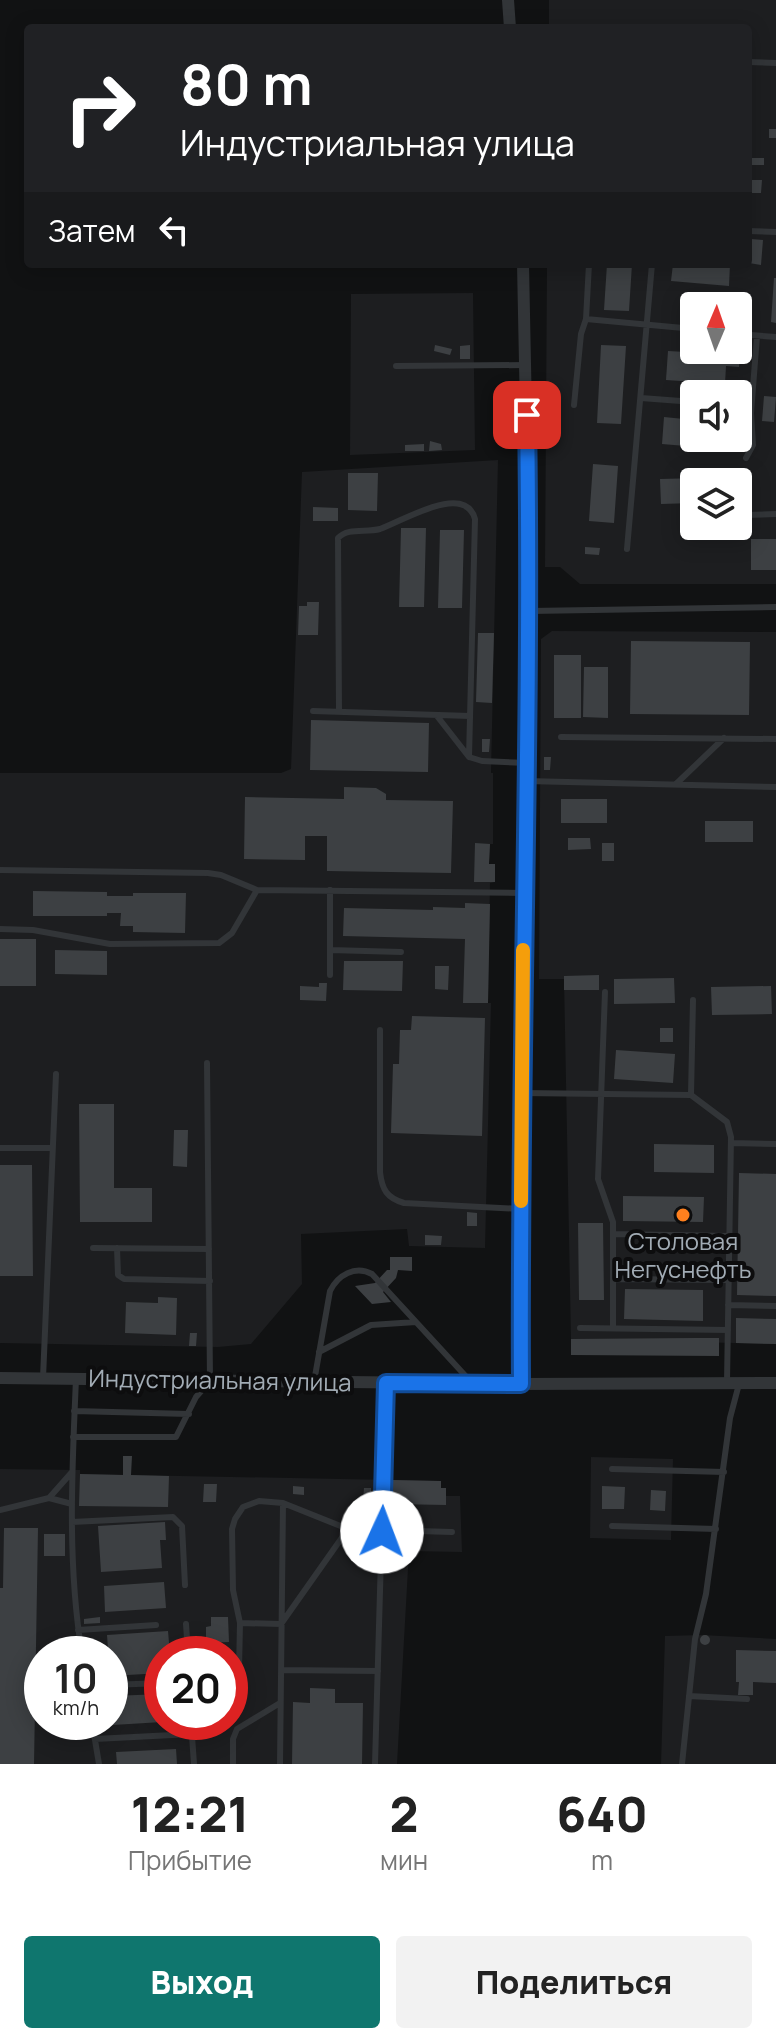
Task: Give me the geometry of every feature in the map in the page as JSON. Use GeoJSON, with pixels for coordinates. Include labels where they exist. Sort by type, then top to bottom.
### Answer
{"type":"FeatureCollection","features":[{"type":"Feature","properties":{"kind":"street"},"geometry":{"type":"LineString","coordinates":[[508,0],[510,24]]}},
{"type":"Feature","properties":{"kind":"street"},"geometry":{"type":"LineString","coordinates":[[521,1384],[523,893],[530,611],[523,268]]}},
{"type":"Feature","properties":{"kind":"street","name":"Индустриальная улица"},"geometry":{"type":"LineString","coordinates":[[0,1378],[473,1384],[776,1383]]}},
{"type":"Feature","properties":{"kind":"lane"},"geometry":{"type":"LineString","coordinates":[[752,62],[776,63]]}},
{"type":"Feature","properties":{"kind":"lane"},"geometry":{"type":"LineString","coordinates":[[752,231],[776,232]]}},
{"type":"Feature","properties":{"kind":"lane"},"geometry":{"type":"LineString","coordinates":[[574,405],[581,334],[586,319],[589,268]]}},
{"type":"Feature","properties":{"kind":"lane"},"geometry":{"type":"LineString","coordinates":[[627,549],[652,268]]}},
{"type":"Feature","properties":{"kind":"lane"},"geometry":{"type":"LineString","coordinates":[[586,319],[680,328]]}},
{"type":"Feature","properties":{"kind":"lane"},"geometry":{"type":"LineString","coordinates":[[752,335],[776,337]]}},
{"type":"Feature","properties":{"kind":"lane"},"geometry":{"type":"LineString","coordinates":[[752,394],[757,336]]}},
{"type":"Feature","properties":{"kind":"lane"},"geometry":{"type":"LineString","coordinates":[[396,366],[526,365]]}},
{"type":"Feature","properties":{"kind":"lane"},"geometry":{"type":"LineString","coordinates":[[641,398],[680,401]]}},
{"type":"Feature","properties":{"kind":"lane"},"geometry":{"type":"LineString","coordinates":[[752,426],[752,447]]}},
{"type":"Feature","properties":{"kind":"lane"},"geometry":{"type":"LineString","coordinates":[[746,458],[749,452]]}},
{"type":"Feature","properties":{"kind":"lane"},"geometry":{"type":"LineString","coordinates":[[339,712],[338,538],[344,532],[371,531],[443,504],[453,502],[468,506],[475,519],[469,757]]}},
{"type":"Feature","properties":{"kind":"lane"},"geometry":{"type":"LineString","coordinates":[[752,515],[776,514]]}},
{"type":"Feature","properties":{"kind":"lane"},"geometry":{"type":"LineString","coordinates":[[530,611],[776,607]]}},
{"type":"Feature","properties":{"kind":"lane"},"geometry":{"type":"LineString","coordinates":[[313,711],[470,716]]}},
{"type":"Feature","properties":{"kind":"lane"},"geometry":{"type":"LineString","coordinates":[[436,715],[469,757],[482,761],[527,763]]}},
{"type":"Feature","properties":{"kind":"lane"},"geometry":{"type":"LineString","coordinates":[[561,737],[776,739]]}},
{"type":"Feature","properties":{"kind":"lane"},"geometry":{"type":"LineString","coordinates":[[676,784],[724,738]]}},
{"type":"Feature","properties":{"kind":"lane"},"geometry":{"type":"LineString","coordinates":[[526,781],[776,787]]}},
{"type":"Feature","properties":{"kind":"lane"},"geometry":{"type":"LineString","coordinates":[[0,870],[208,873],[257,890],[523,893]]}},
{"type":"Feature","properties":{"kind":"lane"},"geometry":{"type":"LineString","coordinates":[[0,929],[33,930],[110,944],[219,943],[232,933],[257,890]]}},
{"type":"Feature","properties":{"kind":"lane"},"geometry":{"type":"LineString","coordinates":[[330,890],[330,975]]}},
{"type":"Feature","properties":{"kind":"lane"},"geometry":{"type":"LineString","coordinates":[[330,950],[401,952]]}},
{"type":"Feature","properties":{"kind":"lane"},"geometry":{"type":"LineString","coordinates":[[605,992],[598,1179],[611,1215],[613,1234],[613,1328]]}},
{"type":"Feature","properties":{"kind":"lane"},"geometry":{"type":"LineString","coordinates":[[691,1095],[693,1000]]}},
{"type":"Feature","properties":{"kind":"lane"},"geometry":{"type":"LineString","coordinates":[[380,1030],[380,1172],[386,1193],[393,1200],[404,1203],[521,1209]]}},
{"type":"Feature","properties":{"kind":"lane"},"geometry":{"type":"LineString","coordinates":[[73,1437],[171,1439],[180,1433],[196,1397],[210,1381],[207,1063]]}},
{"type":"Feature","properties":{"kind":"lane"},"geometry":{"type":"LineString","coordinates":[[43,1379],[56,1074]]}},
{"type":"Feature","properties":{"kind":"lane"},"geometry":{"type":"LineString","coordinates":[[521,1093],[691,1095],[727,1122],[731,1143],[728,1330],[733,1382],[716,1529],[695,1639],[682,1764]]}},
{"type":"Feature","properties":{"kind":"lane"},"geometry":{"type":"LineString","coordinates":[[731,1143],[776,1144]]}},
{"type":"Feature","properties":{"kind":"lane"},"geometry":{"type":"LineString","coordinates":[[0,1148],[52,1148]]}},
{"type":"Feature","properties":{"kind":"lane"},"geometry":{"type":"LineString","coordinates":[[613,1234],[729,1236]]}},
{"type":"Feature","properties":{"kind":"lane"},"geometry":{"type":"LineString","coordinates":[[93,1248],[209,1249]]}},
{"type":"Feature","properties":{"kind":"lane"},"geometry":{"type":"LineString","coordinates":[[117,1248],[118,1275],[124,1279],[210,1281]]}},
{"type":"Feature","properties":{"kind":"lane"},"geometry":{"type":"LineString","coordinates":[[314,1382],[330,1291],[338,1279],[352,1271],[365,1270],[473,1384]]}},
{"type":"Feature","properties":{"kind":"lane"},"geometry":{"type":"LineString","coordinates":[[613,1279],[728,1280]]}},
{"type":"Feature","properties":{"kind":"lane"},"geometry":{"type":"LineString","coordinates":[[728,1305],[776,1306]]}},
{"type":"Feature","properties":{"kind":"lane"},"geometry":{"type":"LineString","coordinates":[[319,1352],[371,1325],[416,1322]]}},
{"type":"Feature","properties":{"kind":"lane"},"geometry":{"type":"LineString","coordinates":[[580,1328],[728,1330]]}},
{"type":"Feature","properties":{"kind":"lane"},"geometry":{"type":"LineString","coordinates":[[76,1379],[72,1522],[79,1636]]}},
{"type":"Feature","properties":{"kind":"lane"},"geometry":{"type":"LineString","coordinates":[[375,1764],[386,1383]]}},
{"type":"Feature","properties":{"kind":"lane"},"geometry":{"type":"LineString","coordinates":[[74,1411],[189,1414]]}},
{"type":"Feature","properties":{"kind":"lane"},"geometry":{"type":"LineString","coordinates":[[612,1469],[724,1472]]}},
{"type":"Feature","properties":{"kind":"lane"},"geometry":{"type":"LineString","coordinates":[[49,1498],[72,1472]]}},
{"type":"Feature","properties":{"kind":"lane"},"geometry":{"type":"LineString","coordinates":[[0,1510],[49,1498],[72,1504]]}},
{"type":"Feature","properties":{"kind":"lane"},"geometry":{"type":"LineString","coordinates":[[240,1636],[233,1590],[235,1519],[251,1502],[283,1503],[348,1529],[452,1532]]}},
{"type":"Feature","properties":{"kind":"lane"},"geometry":{"type":"LineString","coordinates":[[280,1764],[283,1503]]}},
{"type":"Feature","properties":{"kind":"lane"},"geometry":{"type":"LineString","coordinates":[[72,1522],[173,1517],[182,1526],[185,1585]]}},
{"type":"Feature","properties":{"kind":"lane"},"geometry":{"type":"LineString","coordinates":[[612,1526],[716,1529]]}},
{"type":"Feature","properties":{"kind":"lane"},"geometry":{"type":"LineString","coordinates":[[281,1624],[348,1529]]}},
{"type":"Feature","properties":{"kind":"lane"},"geometry":{"type":"LineString","coordinates":[[240,1623],[281,1624]]}},
{"type":"Feature","properties":{"kind":"lane"},"geometry":{"type":"LineString","coordinates":[[186,1624],[187,1636]]}},
{"type":"Feature","properties":{"kind":"lane"},"geometry":{"type":"LineString","coordinates":[[78,1630],[156,1625]]}},
{"type":"Feature","properties":{"kind":"lane"},"geometry":{"type":"LineString","coordinates":[[281,1670],[378,1671]]}},
{"type":"Feature","properties":{"kind":"lane"},"geometry":{"type":"LineString","coordinates":[[689,1696],[747,1699]]}},
{"type":"Feature","properties":{"kind":"lane"},"geometry":{"type":"LineString","coordinates":[[233,1764],[233,1739],[237,1729],[280,1703]]}},
{"type":"Feature","properties":{"kind":"lane"},"geometry":{"type":"LineString","coordinates":[[95,1740],[99,1764]]}},
{"type":"Feature","properties":{"kind":"lane"},"geometry":{"type":"LineString","coordinates":[[192,1740],[194,1764]]}},
{"type":"Feature","properties":{"kind":"shaded area"},"geometry":{"type":"Polygon","coordinates":[[[549,0],[776,0],[776,584],[580,584],[560,567],[545,567],[547,268],[752,268],[752,24],[549,24],[549,0]]]}},
{"type":"Feature","properties":{"kind":"shaded area"},"geometry":{"type":"Polygon","coordinates":[[[473,293],[475,450],[350,455],[351,294],[473,293]]]}},
{"type":"Feature","properties":{"kind":"shaded area"},"geometry":{"type":"Polygon","coordinates":[[[498,460],[491,773],[493,844],[490,844],[489,864],[495,864],[495,882],[490,883],[488,1003],[491,1003],[485,1248],[409,1246],[407,1229],[301,1234],[302,1284],[251,1344],[218,1347],[0,1343],[0,773],[281,773],[291,769],[302,472],[498,460]]]}},
{"type":"Feature","properties":{"kind":"shaded area"},"geometry":{"type":"Polygon","coordinates":[[[552,631],[776,632],[776,1344],[571,1339],[564,979],[539,979],[541,639],[552,631]]]}},
{"type":"Feature","properties":{"kind":"shaded area"},"geometry":{"type":"Polygon","coordinates":[[[591,1457],[673,1459],[671,1540],[590,1538],[591,1457]]]}},
{"type":"Feature","properties":{"kind":"shaded area"},"geometry":{"type":"Polygon","coordinates":[[[0,1469],[80,1470],[80,1474],[441,1481],[441,1488],[446,1488],[446,1496],[460,1496],[462,1552],[409,1551],[397,1764],[0,1764],[0,1469]]]}},
{"type":"Feature","properties":{"kind":"shaded area"},"geometry":{"type":"Polygon","coordinates":[[[665,1636],[776,1639],[776,1764],[661,1764],[665,1636]]]}},
{"type":"Feature","properties":{"kind":"building"},"geometry":{"type":"Polygon","coordinates":[[[769,129],[776,129],[776,138],[769,138],[769,129]]]}},
{"type":"Feature","properties":{"kind":"building"},"geometry":{"type":"Polygon","coordinates":[[[752,158],[764,158],[764,165],[752,165],[752,158]]]}},
{"type":"Feature","properties":{"kind":"building"},"geometry":{"type":"Polygon","coordinates":[[[752,180],[762,180],[761,193],[752,193],[752,180]]]}},
{"type":"Feature","properties":{"kind":"building"},"geometry":{"type":"Polygon","coordinates":[[[752,239],[763,240],[761,265],[752,264],[752,239]]]}},
{"type":"Feature","properties":{"kind":"building"},"geometry":{"type":"Polygon","coordinates":[[[607,268],[632,268],[629,311],[604,310],[607,268]]]}},
{"type":"Feature","properties":{"kind":"building"},"geometry":{"type":"Polygon","coordinates":[[[673,268],[730,268],[729,286],[671,281],[673,268]]]}},
{"type":"Feature","properties":{"kind":"building"},"geometry":{"type":"Polygon","coordinates":[[[776,278],[776,323],[771,322],[776,278]]]}},
{"type":"Feature","properties":{"kind":"building"},"geometry":{"type":"Polygon","coordinates":[[[435,345],[452,349],[450,355],[434,351],[435,345]]]}},
{"type":"Feature","properties":{"kind":"building"},"geometry":{"type":"Polygon","coordinates":[[[470,345],[470,359],[460,359],[460,346],[470,345]]]}},
{"type":"Feature","properties":{"kind":"building"},"geometry":{"type":"Polygon","coordinates":[[[601,345],[626,346],[621,424],[597,423],[601,345]]]}},
{"type":"Feature","properties":{"kind":"building"},"geometry":{"type":"Polygon","coordinates":[[[668,351],[680,352],[680,364],[739,364],[739,367],[726,366],[725,380],[666,380],[668,351]]]}},
{"type":"Feature","properties":{"kind":"building"},"geometry":{"type":"Polygon","coordinates":[[[764,396],[776,397],[774,422],[762,421],[764,396]]]}},
{"type":"Feature","properties":{"kind":"building"},"geometry":{"type":"Polygon","coordinates":[[[664,417],[680,419],[680,446],[662,444],[664,417]]]}},
{"type":"Feature","properties":{"kind":"building"},"geometry":{"type":"Polygon","coordinates":[[[430,441],[441,444],[442,450],[429,451],[430,441]]]}},
{"type":"Feature","properties":{"kind":"building"},"geometry":{"type":"Polygon","coordinates":[[[424,444],[424,451],[405,451],[405,445],[424,444]]]}},
{"type":"Feature","properties":{"kind":"building"},"geometry":{"type":"Polygon","coordinates":[[[593,464],[618,466],[614,523],[589,521],[593,464]]]}},
{"type":"Feature","properties":{"kind":"building"},"geometry":{"type":"Polygon","coordinates":[[[348,473],[378,473],[377,511],[348,510],[348,473]]]}},
{"type":"Feature","properties":{"kind":"building"},"geometry":{"type":"Polygon","coordinates":[[[680,478],[680,503],[661,504],[660,479],[680,478]]]}},
{"type":"Feature","properties":{"kind":"building"},"geometry":{"type":"Polygon","coordinates":[[[313,507],[338,508],[338,521],[313,521],[313,507]]]}},
{"type":"Feature","properties":{"kind":"building"},"geometry":{"type":"Polygon","coordinates":[[[401,528],[426,528],[424,607],[399,607],[401,528]]]}},
{"type":"Feature","properties":{"kind":"building"},"geometry":{"type":"Polygon","coordinates":[[[440,530],[464,530],[462,608],[438,608],[440,530]]]}},
{"type":"Feature","properties":{"kind":"building"},"geometry":{"type":"Polygon","coordinates":[[[776,539],[776,570],[751,570],[751,540],[776,539]]]}},
{"type":"Feature","properties":{"kind":"building"},"geometry":{"type":"Polygon","coordinates":[[[585,547],[600,548],[599,555],[585,554],[585,547]]]}},
{"type":"Feature","properties":{"kind":"building"},"geometry":{"type":"Polygon","coordinates":[[[307,602],[319,602],[318,635],[298,635],[299,606],[307,606],[307,602]]]}},
{"type":"Feature","properties":{"kind":"building"},"geometry":{"type":"Polygon","coordinates":[[[478,633],[494,633],[492,703],[476,702],[478,633]]]}},
{"type":"Feature","properties":{"kind":"building"},"geometry":{"type":"Polygon","coordinates":[[[631,641],[750,642],[749,715],[630,714],[631,641]]]}},
{"type":"Feature","properties":{"kind":"building"},"geometry":{"type":"Polygon","coordinates":[[[554,655],[581,655],[581,718],[554,718],[554,655]]]}},
{"type":"Feature","properties":{"kind":"building"},"geometry":{"type":"Polygon","coordinates":[[[584,667],[608,667],[608,718],[583,717],[584,667]]]}},
{"type":"Feature","properties":{"kind":"building"},"geometry":{"type":"Polygon","coordinates":[[[311,720],[429,723],[428,772],[310,770],[311,720]]]}},
{"type":"Feature","properties":{"kind":"building"},"geometry":{"type":"Polygon","coordinates":[[[482,739],[490,739],[489,752],[482,752],[482,739]]]}},
{"type":"Feature","properties":{"kind":"building"},"geometry":{"type":"Polygon","coordinates":[[[544,757],[551,757],[550,770],[544,770],[544,757]]]}},
{"type":"Feature","properties":{"kind":"building"},"geometry":{"type":"Polygon","coordinates":[[[344,787],[376,788],[386,794],[386,800],[453,801],[451,873],[327,871],[327,836],[305,836],[305,860],[244,859],[245,797],[344,799],[344,787]]]}},
{"type":"Feature","properties":{"kind":"building"},"geometry":{"type":"Polygon","coordinates":[[[561,799],[607,799],[607,823],[561,823],[561,799]]]}},
{"type":"Feature","properties":{"kind":"building"},"geometry":{"type":"Polygon","coordinates":[[[705,821],[753,821],[753,842],[705,842],[705,821]]]}},
{"type":"Feature","properties":{"kind":"building"},"geometry":{"type":"Polygon","coordinates":[[[568,838],[590,838],[591,849],[568,850],[568,838]]]}},
{"type":"Feature","properties":{"kind":"building"},"geometry":{"type":"Polygon","coordinates":[[[475,843],[490,844],[489,864],[495,864],[495,882],[474,882],[475,843]]]}},
{"type":"Feature","properties":{"kind":"building"},"geometry":{"type":"Polygon","coordinates":[[[602,843],[614,843],[614,861],[602,861],[602,843]]]}},
{"type":"Feature","properties":{"kind":"building"},"geometry":{"type":"Polygon","coordinates":[[[33,891],[107,892],[107,896],[186,893],[185,933],[133,932],[133,926],[120,926],[121,913],[107,913],[107,916],[33,916],[33,891]]]}},
{"type":"Feature","properties":{"kind":"building"},"geometry":{"type":"Polygon","coordinates":[[[465,903],[490,904],[488,1003],[463,1003],[465,939],[343,936],[344,908],[433,910],[433,907],[465,908],[465,903]]]}},
{"type":"Feature","properties":{"kind":"building"},"geometry":{"type":"Polygon","coordinates":[[[0,939],[36,939],[36,986],[0,986],[0,939]]]}},
{"type":"Feature","properties":{"kind":"building"},"geometry":{"type":"Polygon","coordinates":[[[55,950],[107,951],[107,975],[55,974],[55,950]]]}},
{"type":"Feature","properties":{"kind":"building"},"geometry":{"type":"Polygon","coordinates":[[[344,961],[403,961],[402,991],[343,990],[344,961]]]}},
{"type":"Feature","properties":{"kind":"building"},"geometry":{"type":"Polygon","coordinates":[[[435,966],[449,966],[448,990],[435,989],[435,966]]]}},
{"type":"Feature","properties":{"kind":"building"},"geometry":{"type":"Polygon","coordinates":[[[599,975],[599,990],[564,990],[564,976],[599,975]]]}},
{"type":"Feature","properties":{"kind":"building"},"geometry":{"type":"Polygon","coordinates":[[[674,978],[675,1003],[614,1004],[614,979],[674,978]]]}},
{"type":"Feature","properties":{"kind":"building"},"geometry":{"type":"Polygon","coordinates":[[[319,983],[327,983],[326,1001],[300,1000],[300,986],[319,987],[319,983]]]}},
{"type":"Feature","properties":{"kind":"building"},"geometry":{"type":"Polygon","coordinates":[[[771,986],[772,1014],[712,1015],[711,987],[771,986]]]}},
{"type":"Feature","properties":{"kind":"building"},"geometry":{"type":"Polygon","coordinates":[[[412,1016],[485,1018],[482,1136],[391,1133],[393,1064],[399,1064],[400,1030],[411,1030],[412,1016]]]}},
{"type":"Feature","properties":{"kind":"building"},"geometry":{"type":"Polygon","coordinates":[[[660,1028],[673,1028],[673,1042],[660,1042],[660,1028]]]}},
{"type":"Feature","properties":{"kind":"building"},"geometry":{"type":"Polygon","coordinates":[[[616,1050],[675,1054],[673,1083],[614,1079],[616,1050]]]}},
{"type":"Feature","properties":{"kind":"building"},"geometry":{"type":"Polygon","coordinates":[[[79,1104],[114,1104],[114,1188],[152,1188],[152,1222],[80,1222],[79,1104]]]}},
{"type":"Feature","properties":{"kind":"building"},"geometry":{"type":"Polygon","coordinates":[[[174,1130],[188,1130],[187,1167],[173,1166],[174,1130]]]}},
{"type":"Feature","properties":{"kind":"building"},"geometry":{"type":"Polygon","coordinates":[[[654,1144],[714,1145],[714,1173],[654,1172],[654,1144]]]}},
{"type":"Feature","properties":{"kind":"building"},"geometry":{"type":"Polygon","coordinates":[[[0,1165],[32,1165],[33,1276],[0,1276],[0,1165]]]}},
{"type":"Feature","properties":{"kind":"building"},"geometry":{"type":"Polygon","coordinates":[[[739,1173],[776,1174],[776,1296],[737,1295],[739,1173]]]}},
{"type":"Feature","properties":{"kind":"building"},"geometry":{"type":"Polygon","coordinates":[[[623,1196],[704,1197],[703,1222],[623,1221],[623,1196]]]}},
{"type":"Feature","properties":{"kind":"building"},"geometry":{"type":"Polygon","coordinates":[[[467,1212],[477,1213],[477,1226],[467,1226],[467,1212]]]}},
{"type":"Feature","properties":{"kind":"building"},"geometry":{"type":"Polygon","coordinates":[[[578,1223],[603,1223],[604,1300],[579,1300],[578,1223]]]}},
{"type":"Feature","properties":{"kind":"building"},"geometry":{"type":"Polygon","coordinates":[[[425,1235],[442,1236],[441,1245],[425,1245],[425,1235]]]}},
{"type":"Feature","properties":{"kind":"building"},"geometry":{"type":"Polygon","coordinates":[[[390,1257],[412,1257],[412,1271],[398,1270],[396,1278],[383,1292],[391,1302],[372,1304],[355,1286],[375,1283],[390,1270],[390,1257]]]}},
{"type":"Feature","properties":{"kind":"building"},"geometry":{"type":"Polygon","coordinates":[[[625,1289],[703,1290],[703,1321],[624,1319],[625,1289]]]}},
{"type":"Feature","properties":{"kind":"building"},"geometry":{"type":"Polygon","coordinates":[[[158,1297],[177,1298],[176,1335],[125,1333],[126,1302],[158,1303],[158,1297]]]}},
{"type":"Feature","properties":{"kind":"building"},"geometry":{"type":"Polygon","coordinates":[[[736,1318],[776,1319],[776,1344],[736,1343],[736,1318]]]}},
{"type":"Feature","properties":{"kind":"building"},"geometry":{"type":"Polygon","coordinates":[[[190,1333],[197,1333],[196,1346],[189,1346],[190,1333]]]}},
{"type":"Feature","properties":{"kind":"building"},"geometry":{"type":"Polygon","coordinates":[[[719,1338],[719,1356],[571,1355],[571,1339],[719,1338]]]}},
{"type":"Feature","properties":{"kind":"building"},"geometry":{"type":"Polygon","coordinates":[[[123,1456],[132,1456],[131,1475],[169,1476],[168,1507],[79,1506],[80,1474],[123,1475],[123,1456]]]}},
{"type":"Feature","properties":{"kind":"building"},"geometry":{"type":"Polygon","coordinates":[[[393,1480],[441,1481],[441,1488],[446,1488],[446,1505],[393,1504],[393,1480]]]}},
{"type":"Feature","properties":{"kind":"building"},"geometry":{"type":"Polygon","coordinates":[[[204,1484],[217,1484],[216,1502],[203,1502],[204,1484]]]}},
{"type":"Feature","properties":{"kind":"building"},"geometry":{"type":"Polygon","coordinates":[[[293,1486],[304,1487],[304,1495],[293,1494],[293,1486]]]}},
{"type":"Feature","properties":{"kind":"building"},"geometry":{"type":"Polygon","coordinates":[[[602,1486],[625,1487],[624,1509],[602,1509],[602,1486]]]}},
{"type":"Feature","properties":{"kind":"building"},"geometry":{"type":"Polygon","coordinates":[[[364,1488],[371,1488],[371,1501],[363,1501],[364,1488]]]}},
{"type":"Feature","properties":{"kind":"building"},"geometry":{"type":"Polygon","coordinates":[[[651,1490],[666,1491],[665,1511],[650,1510],[651,1490]]]}},
{"type":"Feature","properties":{"kind":"building"},"geometry":{"type":"Polygon","coordinates":[[[165,1522],[166,1540],[160,1540],[162,1568],[101,1572],[98,1526],[165,1522]]]}},
{"type":"Feature","properties":{"kind":"building"},"geometry":{"type":"Polygon","coordinates":[[[4,1528],[38,1528],[36,1636],[24,1636],[24,1740],[34,1740],[34,1764],[0,1764],[0,1588],[3,1588],[4,1528]]]}},
{"type":"Feature","properties":{"kind":"building"},"geometry":{"type":"Polygon","coordinates":[[[44,1534],[65,1534],[65,1556],[44,1556],[44,1534]]]}},
{"type":"Feature","properties":{"kind":"building"},"geometry":{"type":"Polygon","coordinates":[[[164,1582],[166,1608],[105,1612],[104,1586],[164,1582]]]}},
{"type":"Feature","properties":{"kind":"building"},"geometry":{"type":"Polygon","coordinates":[[[100,1617],[100,1623],[84,1624],[84,1619],[100,1617]]]}},
{"type":"Feature","properties":{"kind":"building"},"geometry":{"type":"Polygon","coordinates":[[[211,1617],[228,1617],[229,1636],[206,1636],[206,1627],[211,1626],[211,1617]]]}},
{"type":"Feature","properties":{"kind":"building"},"geometry":{"type":"Polygon","coordinates":[[[168,1631],[168,1636],[144,1636],[144,1674],[128,1675],[128,1636],[107,1635],[168,1631]]]}},
{"type":"Feature","properties":{"kind":"building"},"geometry":{"type":"Polygon","coordinates":[[[705,1635],[710,1640],[705,1645],[700,1640],[705,1635]]]}},
{"type":"Feature","properties":{"kind":"building"},"geometry":{"type":"Polygon","coordinates":[[[736,1650],[776,1651],[776,1683],[753,1682],[753,1695],[738,1695],[736,1650]]]}},
{"type":"Feature","properties":{"kind":"building"},"geometry":{"type":"Polygon","coordinates":[[[310,1688],[335,1689],[335,1703],[363,1703],[362,1764],[292,1764],[293,1702],[310,1703],[310,1688]]]}},
{"type":"Feature","properties":{"kind":"building"},"geometry":{"type":"Polygon","coordinates":[[[128,1695],[144,1695],[144,1723],[128,1724],[128,1695]]]}},
{"type":"Feature","properties":{"kind":"building"},"geometry":{"type":"Polygon","coordinates":[[[176,1749],[177,1764],[117,1764],[116,1752],[176,1749]]]}},
{"type":"Feature","properties":{"kind":"slow traffic"},"geometry":{"type":"LineString","coordinates":[[521,1201],[523,950]]}},
{"type":"Feature","properties":{"kind":"place","name":"Столовая Негуснефть"},"geometry":{"type":"Point","coordinates":[683,1215]}},
{"type":"Feature","properties":{"kind":"route"},"geometry":{"type":"LineString","coordinates":[[382,1532],[386,1383],[521,1384],[521,1064],[530,611],[527,415]]}}]}
